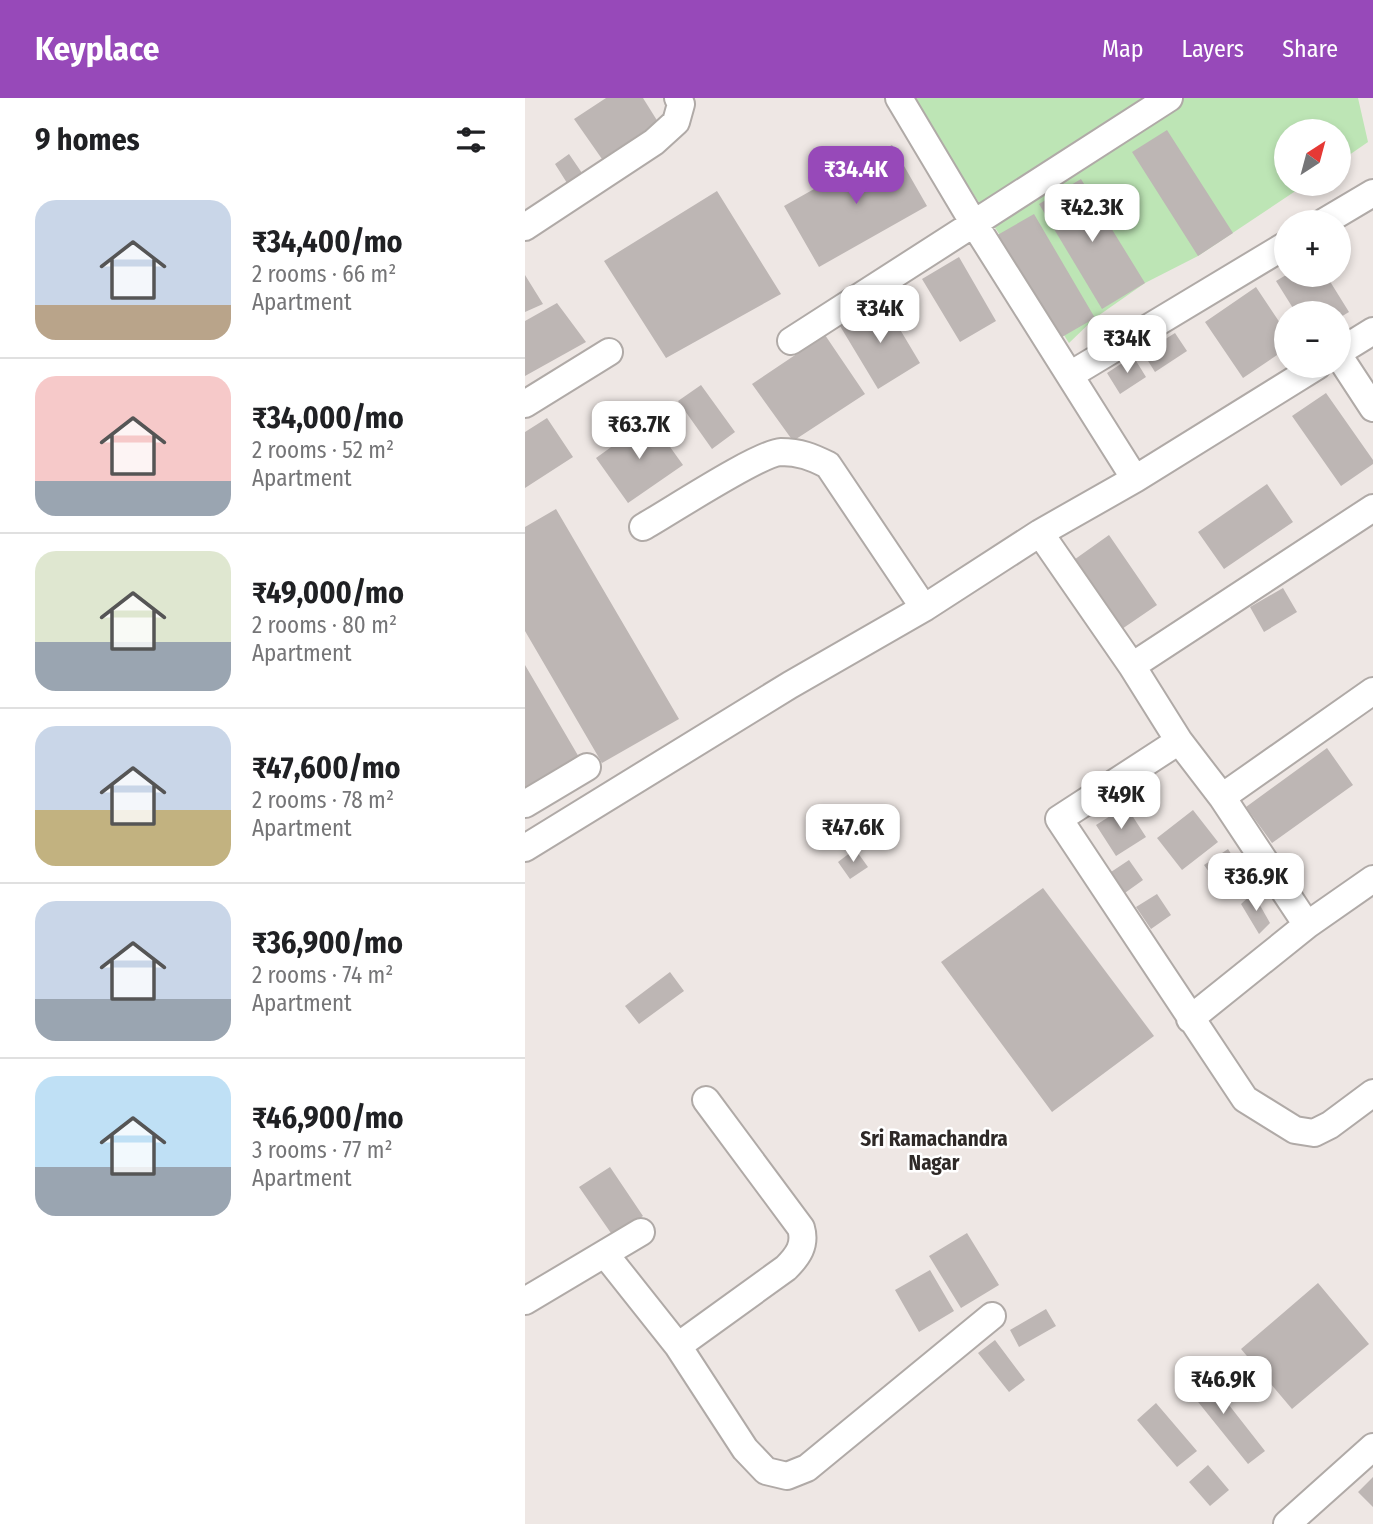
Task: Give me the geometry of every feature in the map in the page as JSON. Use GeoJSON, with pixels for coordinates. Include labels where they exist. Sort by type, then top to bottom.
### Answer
{"type":"FeatureCollection","features":[{"type":"Feature","properties":{"kind":"street"},"geometry":{"type":"LineString","coordinates":[[525,227],[654,142],[676,122],[681,104],[678,98]]}},
{"type":"Feature","properties":{"kind":"street"},"geometry":{"type":"LineString","coordinates":[[899,98],[973,222],[1135,479]]}},
{"type":"Feature","properties":{"kind":"street"},"geometry":{"type":"LineString","coordinates":[[791,341],[1170,98]]}},
{"type":"Feature","properties":{"kind":"street"},"geometry":{"type":"LineString","coordinates":[[1344,210],[1373,193]]}},
{"type":"Feature","properties":{"kind":"street"},"geometry":{"type":"LineString","coordinates":[[1070,375],[1274,252]]}},
{"type":"Feature","properties":{"kind":"street"},"geometry":{"type":"LineString","coordinates":[[1351,346],[1373,331]]}},
{"type":"Feature","properties":{"kind":"street"},"geometry":{"type":"LineString","coordinates":[[525,404],[608,352]]}},
{"type":"Feature","properties":{"kind":"street"},"geometry":{"type":"LineString","coordinates":[[1351,373],[1373,408]]}},
{"type":"Feature","properties":{"kind":"street"},"geometry":{"type":"LineString","coordinates":[[527,843],[568,822],[790,685],[924,608],[1040,533],[1135,479],[1298,378]]}},
{"type":"Feature","properties":{"kind":"street"},"geometry":{"type":"LineString","coordinates":[[643,527],[778,452],[803,453],[828,465],[924,608]]}},
{"type":"Feature","properties":{"kind":"street"},"geometry":{"type":"LineString","coordinates":[[1132,666],[1373,508]]}},
{"type":"Feature","properties":{"kind":"street"},"geometry":{"type":"LineString","coordinates":[[1040,533],[1132,666],[1179,741],[1222,797],[1307,925]]}},
{"type":"Feature","properties":{"kind":"street"},"geometry":{"type":"LineString","coordinates":[[1222,797],[1373,691]]}},
{"type":"Feature","properties":{"kind":"street"},"geometry":{"type":"LineString","coordinates":[[1179,741],[1059,819],[1245,1099],[1295,1130],[1314,1133],[1330,1125],[1373,1093]]}},
{"type":"Feature","properties":{"kind":"street"},"geometry":{"type":"LineString","coordinates":[[525,804],[580,771],[594,806]]}},
{"type":"Feature","properties":{"kind":"street"},"geometry":{"type":"LineString","coordinates":[[548,790],[568,822]]}},
{"type":"Feature","properties":{"kind":"street"},"geometry":{"type":"LineString","coordinates":[[1190,1019],[1307,925],[1373,879]]}},
{"type":"Feature","properties":{"kind":"street"},"geometry":{"type":"LineString","coordinates":[[678,1346],[786,1268],[795,1259],[804,1238],[801,1228],[706,1100]]}},
{"type":"Feature","properties":{"kind":"street"},"geometry":{"type":"LineString","coordinates":[[525,1301],[641,1232]]}},
{"type":"Feature","properties":{"kind":"street"},"geometry":{"type":"LineString","coordinates":[[605,1254],[678,1346],[745,1449],[766,1471],[787,1476],[807,1468],[992,1316]]}},
{"type":"Feature","properties":{"kind":"street"},"geometry":{"type":"LineString","coordinates":[[1287,1524],[1373,1447]]}},
{"type":"Feature","properties":{"kind":"green space"},"geometry":{"type":"Polygon","coordinates":[[[912,98],[1358,98],[1368,142],[1351,154],[1351,119],[1274,119],[1274,196],[1288,196],[1198,256],[1145,283],[1095,318],[1069,343],[912,98]]]}},
{"type":"Feature","properties":{"kind":"building"},"geometry":{"type":"Polygon","coordinates":[[[606,98],[643,98],[658,122],[602,159],[574,119],[606,98]]]}},
{"type":"Feature","properties":{"kind":"building"},"geometry":{"type":"Polygon","coordinates":[[[1167,130],[1233,233],[1198,256],[1132,152],[1167,130]]]}},
{"type":"Feature","properties":{"kind":"building"},"geometry":{"type":"Polygon","coordinates":[[[892,145],[927,206],[819,267],[784,206],[892,145]]]}},
{"type":"Feature","properties":{"kind":"building"},"geometry":{"type":"Polygon","coordinates":[[[569,154],[582,173],[567,183],[555,164],[569,154]]]}},
{"type":"Feature","properties":{"kind":"building"},"geometry":{"type":"Polygon","coordinates":[[[1081,179],[1145,283],[1102,309],[1039,204],[1081,179]]]}},
{"type":"Feature","properties":{"kind":"building"},"geometry":{"type":"Polygon","coordinates":[[[717,191],[781,294],[666,358],[604,261],[717,191]]]}},
{"type":"Feature","properties":{"kind":"building"},"geometry":{"type":"Polygon","coordinates":[[[1034,214],[1095,318],[1055,341],[994,237],[1034,214]]]}},
{"type":"Feature","properties":{"kind":"building"},"geometry":{"type":"Polygon","coordinates":[[[959,257],[996,321],[960,342],[922,279],[959,257]]]}},
{"type":"Feature","properties":{"kind":"building"},"geometry":{"type":"Polygon","coordinates":[[[525,275],[543,304],[525,312],[525,275]]]}},
{"type":"Feature","properties":{"kind":"building"},"geometry":{"type":"Polygon","coordinates":[[[1256,287],[1274,314],[1274,357],[1243,378],[1205,322],[1256,287]]]}},
{"type":"Feature","properties":{"kind":"building"},"geometry":{"type":"Polygon","coordinates":[[[1280,287],[1333,287],[1342,301],[1288,301],[1280,287]]]}},
{"type":"Feature","properties":{"kind":"building"},"geometry":{"type":"Polygon","coordinates":[[[883,301],[920,363],[878,389],[840,326],[883,301]]]}},
{"type":"Feature","properties":{"kind":"building"},"geometry":{"type":"Polygon","coordinates":[[[557,303],[586,342],[525,376],[525,321],[557,303]]]}},
{"type":"Feature","properties":{"kind":"building"},"geometry":{"type":"Polygon","coordinates":[[[1175,333],[1187,351],[1155,372],[1143,353],[1175,333]]]}},
{"type":"Feature","properties":{"kind":"building"},"geometry":{"type":"Polygon","coordinates":[[[825,335],[865,394],[793,441],[752,384],[825,335]]]}},
{"type":"Feature","properties":{"kind":"building"},"geometry":{"type":"Polygon","coordinates":[[[1133,356],[1146,377],[1120,394],[1107,373],[1133,356]]]}},
{"type":"Feature","properties":{"kind":"building"},"geometry":{"type":"Polygon","coordinates":[[[701,385],[735,432],[712,449],[678,401],[701,385]]]}},
{"type":"Feature","properties":{"kind":"building"},"geometry":{"type":"Polygon","coordinates":[[[1326,393],[1373,460],[1373,464],[1341,486],[1292,416],[1326,393]]]}},
{"type":"Feature","properties":{"kind":"building"},"geometry":{"type":"Polygon","coordinates":[[[547,418],[573,457],[525,488],[525,432],[547,418]]]}},
{"type":"Feature","properties":{"kind":"building"},"geometry":{"type":"Polygon","coordinates":[[[650,419],[683,465],[628,503],[596,458],[650,419]]]}},
{"type":"Feature","properties":{"kind":"building"},"geometry":{"type":"Polygon","coordinates":[[[1267,484],[1293,522],[1224,569],[1198,532],[1267,484]]]}},
{"type":"Feature","properties":{"kind":"building"},"geometry":{"type":"Polygon","coordinates":[[[556,509],[679,719],[602,763],[525,631],[525,527],[556,509]]]}},
{"type":"Feature","properties":{"kind":"building"},"geometry":{"type":"Polygon","coordinates":[[[1109,535],[1157,605],[1119,631],[1071,562],[1109,535]]]}},
{"type":"Feature","properties":{"kind":"building"},"geometry":{"type":"Polygon","coordinates":[[[1283,588],[1297,612],[1264,632],[1250,607],[1283,588]]]}},
{"type":"Feature","properties":{"kind":"building"},"geometry":{"type":"Polygon","coordinates":[[[525,665],[583,764],[525,798],[525,665]]]}},
{"type":"Feature","properties":{"kind":"building"},"geometry":{"type":"Polygon","coordinates":[[[1327,748],[1353,785],[1272,843],[1246,807],[1327,748]]]}},
{"type":"Feature","properties":{"kind":"building"},"geometry":{"type":"Polygon","coordinates":[[[1126,806],[1146,837],[1116,856],[1096,825],[1126,806]]]}},
{"type":"Feature","properties":{"kind":"building"},"geometry":{"type":"Polygon","coordinates":[[[1193,810],[1218,842],[1182,870],[1157,838],[1193,810]]]}},
{"type":"Feature","properties":{"kind":"building"},"geometry":{"type":"Polygon","coordinates":[[[855,849],[868,867],[850,879],[838,862],[855,849]]]}},
{"type":"Feature","properties":{"kind":"building"},"geometry":{"type":"Polygon","coordinates":[[[1228,849],[1237,863],[1214,879],[1204,865],[1228,849]]]}},
{"type":"Feature","properties":{"kind":"building"},"geometry":{"type":"Polygon","coordinates":[[[1129,860],[1143,880],[1122,895],[1108,874],[1129,860]]]}},
{"type":"Feature","properties":{"kind":"building"},"geometry":{"type":"Polygon","coordinates":[[[1043,888],[1154,1036],[1052,1112],[941,962],[1043,888]]]}},
{"type":"Feature","properties":{"kind":"building"},"geometry":{"type":"Polygon","coordinates":[[[1253,893],[1270,923],[1259,934],[1241,904],[1253,893]]]}},
{"type":"Feature","properties":{"kind":"building"},"geometry":{"type":"Polygon","coordinates":[[[1157,894],[1171,915],[1151,929],[1136,907],[1157,894]]]}},
{"type":"Feature","properties":{"kind":"building"},"geometry":{"type":"Polygon","coordinates":[[[670,972],[684,991],[639,1024],[625,1006],[670,972]]]}},
{"type":"Feature","properties":{"kind":"building"},"geometry":{"type":"Polygon","coordinates":[[[610,1167],[643,1216],[613,1236],[579,1187],[610,1167]]]}},
{"type":"Feature","properties":{"kind":"building"},"geometry":{"type":"Polygon","coordinates":[[[967,1233],[999,1285],[961,1308],[929,1256],[967,1233]]]}},
{"type":"Feature","properties":{"kind":"building"},"geometry":{"type":"Polygon","coordinates":[[[930,1270],[954,1311],[919,1332],[895,1290],[930,1270]]]}},
{"type":"Feature","properties":{"kind":"building"},"geometry":{"type":"Polygon","coordinates":[[[1318,1283],[1369,1344],[1292,1409],[1241,1349],[1318,1283]]]}},
{"type":"Feature","properties":{"kind":"building"},"geometry":{"type":"Polygon","coordinates":[[[1046,1309],[1056,1326],[1019,1347],[1010,1330],[1046,1309]]]}},
{"type":"Feature","properties":{"kind":"building"},"geometry":{"type":"Polygon","coordinates":[[[995,1340],[1025,1380],[1009,1392],[978,1353],[995,1340]]]}},
{"type":"Feature","properties":{"kind":"building"},"geometry":{"type":"Polygon","coordinates":[[[1200,1368],[1265,1451],[1248,1464],[1182,1382],[1200,1368]]]}},
{"type":"Feature","properties":{"kind":"building"},"geometry":{"type":"Polygon","coordinates":[[[1156,1403],[1197,1451],[1177,1467],[1137,1420],[1156,1403]]]}},
{"type":"Feature","properties":{"kind":"building"},"geometry":{"type":"Polygon","coordinates":[[[1208,1465],[1229,1490],[1210,1506],[1189,1482],[1208,1465]]]}},
{"type":"Feature","properties":{"kind":"building"},"geometry":{"type":"Polygon","coordinates":[[[1373,1477],[1373,1507],[1358,1492],[1373,1477]]]}},
{"type":"Feature","properties":{"kind":"district","name":"Sri Ramachandra Nagar"},"geometry":{"type":"Point","coordinates":[934,1151]}}]}
